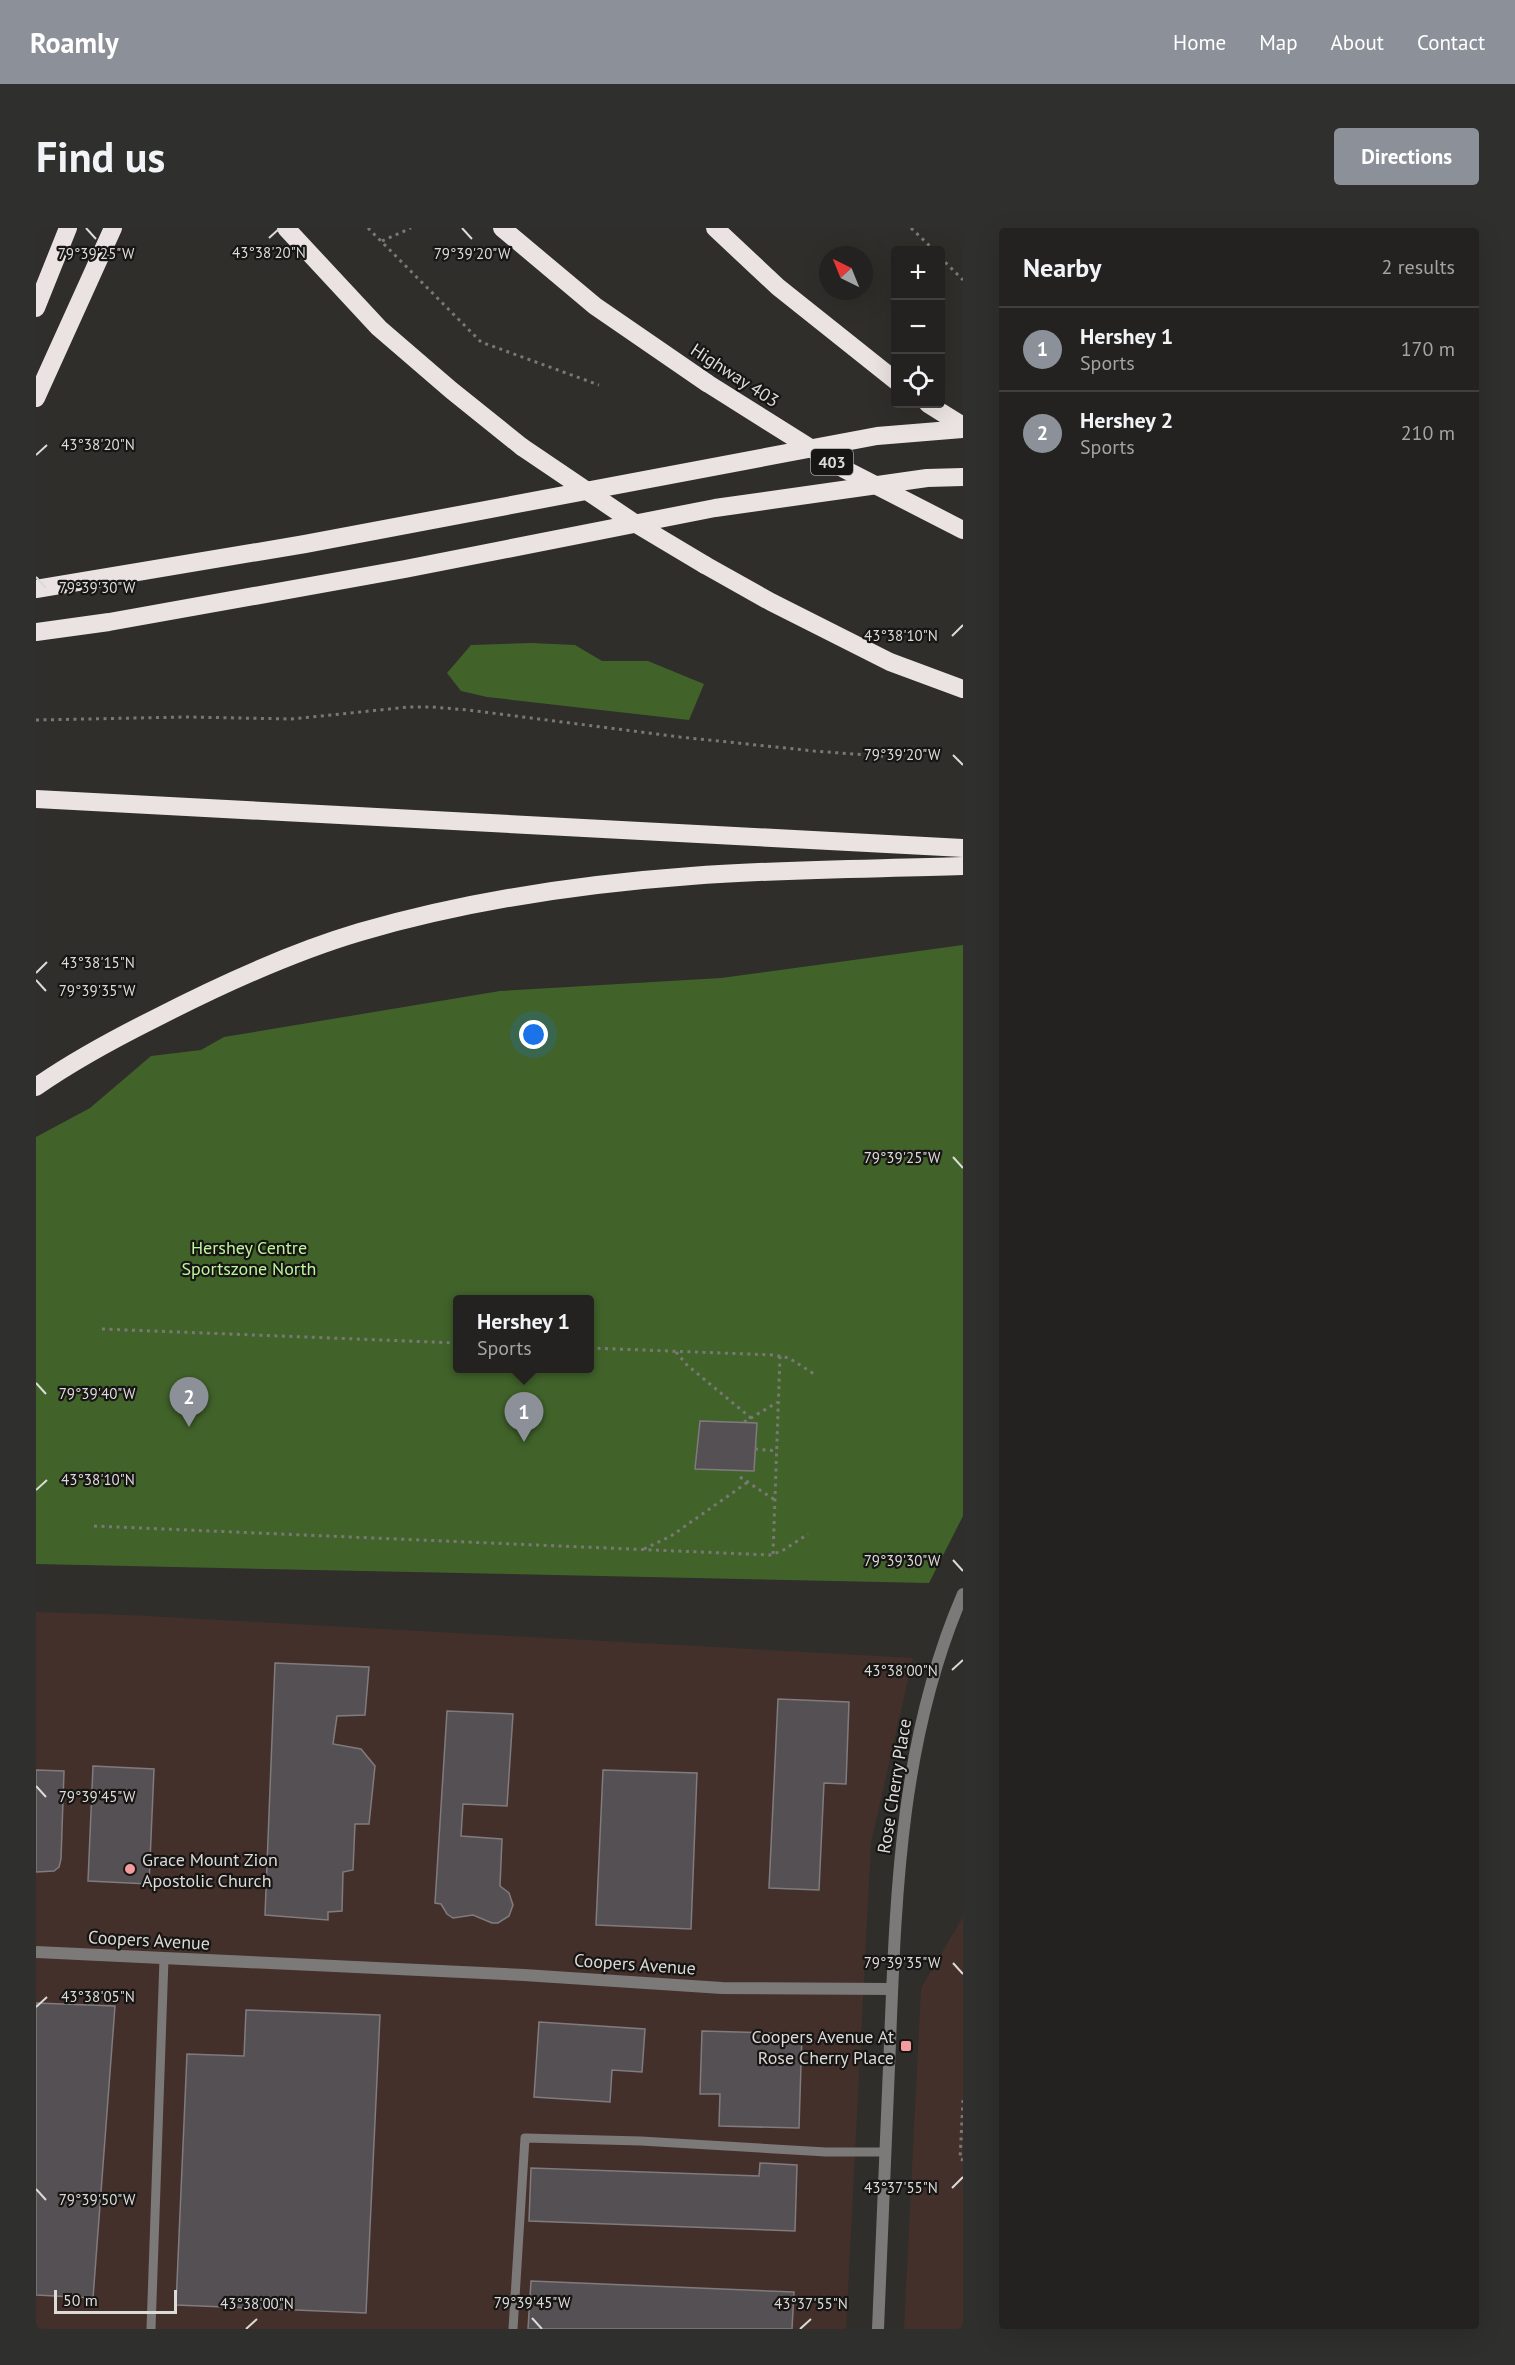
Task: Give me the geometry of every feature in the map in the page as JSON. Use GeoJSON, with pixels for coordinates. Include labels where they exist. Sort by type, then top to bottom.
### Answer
{"type":"FeatureCollection","features":[{"type":"Feature","properties":{"kind":"highway"},"geometry":{"type":"LineString","coordinates":[[36,308],[68,228]]}},
{"type":"Feature","properties":{"kind":"highway"},"geometry":{"type":"LineString","coordinates":[[36,398],[113,228]]}},
{"type":"Feature","properties":{"kind":"highway"},"geometry":{"type":"LineString","coordinates":[[286,228],[380,328],[451,390],[522,447],[633,522],[771,602],[890,662],[963,689]]}},
{"type":"Feature","properties":{"kind":"highway","name":"Highway 403"},"geometry":{"type":"LineString","coordinates":[[502,228],[595,306],[707,383],[844,470],[963,530]]}},
{"type":"Feature","properties":{"kind":"highway"},"geometry":{"type":"LineString","coordinates":[[715,228],[778,287],[891,377]]}},
{"type":"Feature","properties":{"kind":"highway"},"geometry":{"type":"LineString","coordinates":[[934,408],[963,428]]}},
{"type":"Feature","properties":{"kind":"highway"},"geometry":{"type":"LineString","coordinates":[[36,589],[305,544],[878,436],[963,428]]}},
{"type":"Feature","properties":{"kind":"highway"},"geometry":{"type":"LineString","coordinates":[[36,632],[109,622],[405,569],[715,508],[927,478],[963,477]]}},
{"type":"Feature","properties":{"kind":"highway"},"geometry":{"type":"LineString","coordinates":[[36,799],[658,830],[963,848]]}},
{"type":"Feature","properties":{"kind":"highway"},"geometry":{"type":"LineString","coordinates":[[36,1087],[118,1037],[275,963],[358,933],[444,910],[566,889],[691,876],[963,866]]}},
{"type":"Feature","properties":{"kind":"street","name":"Rose Cherry Place"},"geometry":{"type":"LineString","coordinates":[[892,1989],[901,1844],[910,1777],[919,1728],[938,1660],[963,1594]]}},
{"type":"Feature","properties":{"kind":"street","name":"Coopers Avenue"},"geometry":{"type":"LineString","coordinates":[[36,1952],[524,1975],[723,1988],[892,1989]]}},
{"type":"Feature","properties":{"kind":"street"},"geometry":{"type":"LineString","coordinates":[[878,2329],[892,1989]]}},
{"type":"Feature","properties":{"kind":"lane"},"geometry":{"type":"LineString","coordinates":[[151,2329],[164,1959]]}},
{"type":"Feature","properties":{"kind":"lane"},"geometry":{"type":"LineString","coordinates":[[513,2329],[525,2138],[641,2141],[826,2152],[886,2152]]}},
{"type":"Feature","properties":{"kind":"path"},"geometry":{"type":"LineString","coordinates":[[368,228],[481,342],[599,385]]}},
{"type":"Feature","properties":{"kind":"path"},"geometry":{"type":"LineString","coordinates":[[381,241],[411,228]]}},
{"type":"Feature","properties":{"kind":"path"},"geometry":{"type":"LineString","coordinates":[[911,228],[930,246]]}},
{"type":"Feature","properties":{"kind":"path"},"geometry":{"type":"LineString","coordinates":[[945,263],[963,280]]}},
{"type":"Feature","properties":{"kind":"path"},"geometry":{"type":"LineString","coordinates":[[36,720],[187,717],[291,719],[409,707],[441,708],[680,737],[892,757]]}},
{"type":"Feature","properties":{"kind":"path"},"geometry":{"type":"LineString","coordinates":[[102,1329],[453,1343]]}},
{"type":"Feature","properties":{"kind":"path"},"geometry":{"type":"LineString","coordinates":[[594,1348],[780,1356],[789,1358],[814,1374]]}},
{"type":"Feature","properties":{"kind":"path"},"geometry":{"type":"LineString","coordinates":[[676,1351],[687,1365],[725,1394],[751,1418]]}},
{"type":"Feature","properties":{"kind":"path"},"geometry":{"type":"LineString","coordinates":[[773,1554],[780,1356]]}},
{"type":"Feature","properties":{"kind":"path"},"geometry":{"type":"LineString","coordinates":[[744,1422],[778,1402]]}},
{"type":"Feature","properties":{"kind":"path"},"geometry":{"type":"LineString","coordinates":[[755,1449],[777,1451]]}},
{"type":"Feature","properties":{"kind":"path"},"geometry":{"type":"LineString","coordinates":[[740,1477],[775,1500]]}},
{"type":"Feature","properties":{"kind":"path"},"geometry":{"type":"LineString","coordinates":[[643,1550],[671,1536],[748,1482]]}},
{"type":"Feature","properties":{"kind":"path"},"geometry":{"type":"LineString","coordinates":[[94,1526],[773,1554],[782,1551],[808,1534]]}},
{"type":"Feature","properties":{"kind":"path"},"geometry":{"type":"LineString","coordinates":[[963,2100],[960,2159],[963,2160]]}},
{"type":"Feature","properties":{"kind":"shaded area"},"geometry":{"type":"Polygon","coordinates":[[[36,1612],[129,1615],[913,1658],[871,1843],[846,2329],[36,2329],[36,1612]]]}},
{"type":"Feature","properties":{"kind":"shaded area"},"geometry":{"type":"Polygon","coordinates":[[[963,1917],[963,2329],[904,2329],[921,1988],[963,1917]]]}},
{"type":"Feature","properties":{"kind":"green space"},"geometry":{"type":"Polygon","coordinates":[[[531,643],[575,645],[602,661],[648,661],[704,684],[689,720],[487,697],[461,691],[447,673],[471,645],[531,643]]]}},
{"type":"Feature","properties":{"kind":"green space","name":"Hershey Centre Sportszone North"},"geometry":{"type":"Polygon","coordinates":[[[963,945],[963,1516],[929,1583],[36,1564],[36,1137],[90,1108],[151,1056],[201,1050],[224,1037],[500,991],[721,978],[963,945]]]}},
{"type":"Feature","properties":{"kind":"building"},"geometry":{"type":"Polygon","coordinates":[[[700,1421],[757,1423],[754,1471],[695,1469],[700,1421]]]}},
{"type":"Feature","properties":{"kind":"building"},"geometry":{"type":"Polygon","coordinates":[[[275,1663],[369,1667],[365,1715],[337,1716],[333,1744],[361,1749],[375,1766],[369,1824],[355,1824],[353,1870],[343,1872],[342,1911],[328,1912],[328,1920],[265,1915],[275,1663]]]}},
{"type":"Feature","properties":{"kind":"building"},"geometry":{"type":"Polygon","coordinates":[[[778,1699],[849,1702],[846,1784],[824,1783],[819,1890],[769,1888],[778,1699]]]}},
{"type":"Feature","properties":{"kind":"building"},"geometry":{"type":"Polygon","coordinates":[[[447,1711],[513,1714],[507,1806],[463,1804],[461,1836],[502,1839],[500,1886],[509,1893],[513,1905],[509,1916],[498,1923],[492,1923],[473,1915],[453,1918],[447,1914],[441,1904],[435,1903],[447,1711]]]}},
{"type":"Feature","properties":{"kind":"building"},"geometry":{"type":"Polygon","coordinates":[[[93,1766],[154,1769],[149,1884],[88,1881],[93,1766]]]}},
{"type":"Feature","properties":{"kind":"building"},"geometry":{"type":"Polygon","coordinates":[[[36,1770],[64,1771],[61,1859],[59,1867],[54,1871],[36,1872],[36,1770]]]}},
{"type":"Feature","properties":{"kind":"building"},"geometry":{"type":"Polygon","coordinates":[[[603,1770],[697,1773],[691,1929],[596,1925],[603,1770]]]}},
{"type":"Feature","properties":{"kind":"building"},"geometry":{"type":"Polygon","coordinates":[[[36,2003],[115,2006],[93,2298],[36,2295],[36,2003]]]}},
{"type":"Feature","properties":{"kind":"building"},"geometry":{"type":"Polygon","coordinates":[[[246,2010],[380,2015],[366,2313],[176,2305],[187,2054],[244,2056],[246,2010]]]}},
{"type":"Feature","properties":{"kind":"building"},"geometry":{"type":"Polygon","coordinates":[[[539,2022],[645,2029],[642,2072],[612,2070],[610,2102],[534,2097],[539,2022]]]}},
{"type":"Feature","properties":{"kind":"building"},"geometry":{"type":"Polygon","coordinates":[[[702,2031],[802,2034],[799,2128],[719,2126],[720,2094],[700,2094],[702,2031]]]}},
{"type":"Feature","properties":{"kind":"building"},"geometry":{"type":"Polygon","coordinates":[[[760,2163],[797,2165],[795,2231],[529,2221],[531,2168],[759,2176],[760,2163]]]}},
{"type":"Feature","properties":{"kind":"building"},"geometry":{"type":"Polygon","coordinates":[[[531,2281],[794,2292],[792,2329],[528,2329],[531,2281]]]}},
{"type":"Feature","properties":{"kind":"place","name":"Hershey 2"},"geometry":{"type":"Point","coordinates":[189,1427]}},
{"type":"Feature","properties":{"kind":"place","name":"Hershey 1"},"geometry":{"type":"Point","coordinates":[524,1442]}},
{"type":"Feature","properties":{"kind":"place","name":"Grace Mount Zion Apostolic Church"},"geometry":{"type":"Point","coordinates":[130,1869]}},
{"type":"Feature","properties":{"kind":"place","name":"Coopers Avenue At Rose Cherry Place"},"geometry":{"type":"Point","coordinates":[906,2046]}}]}
